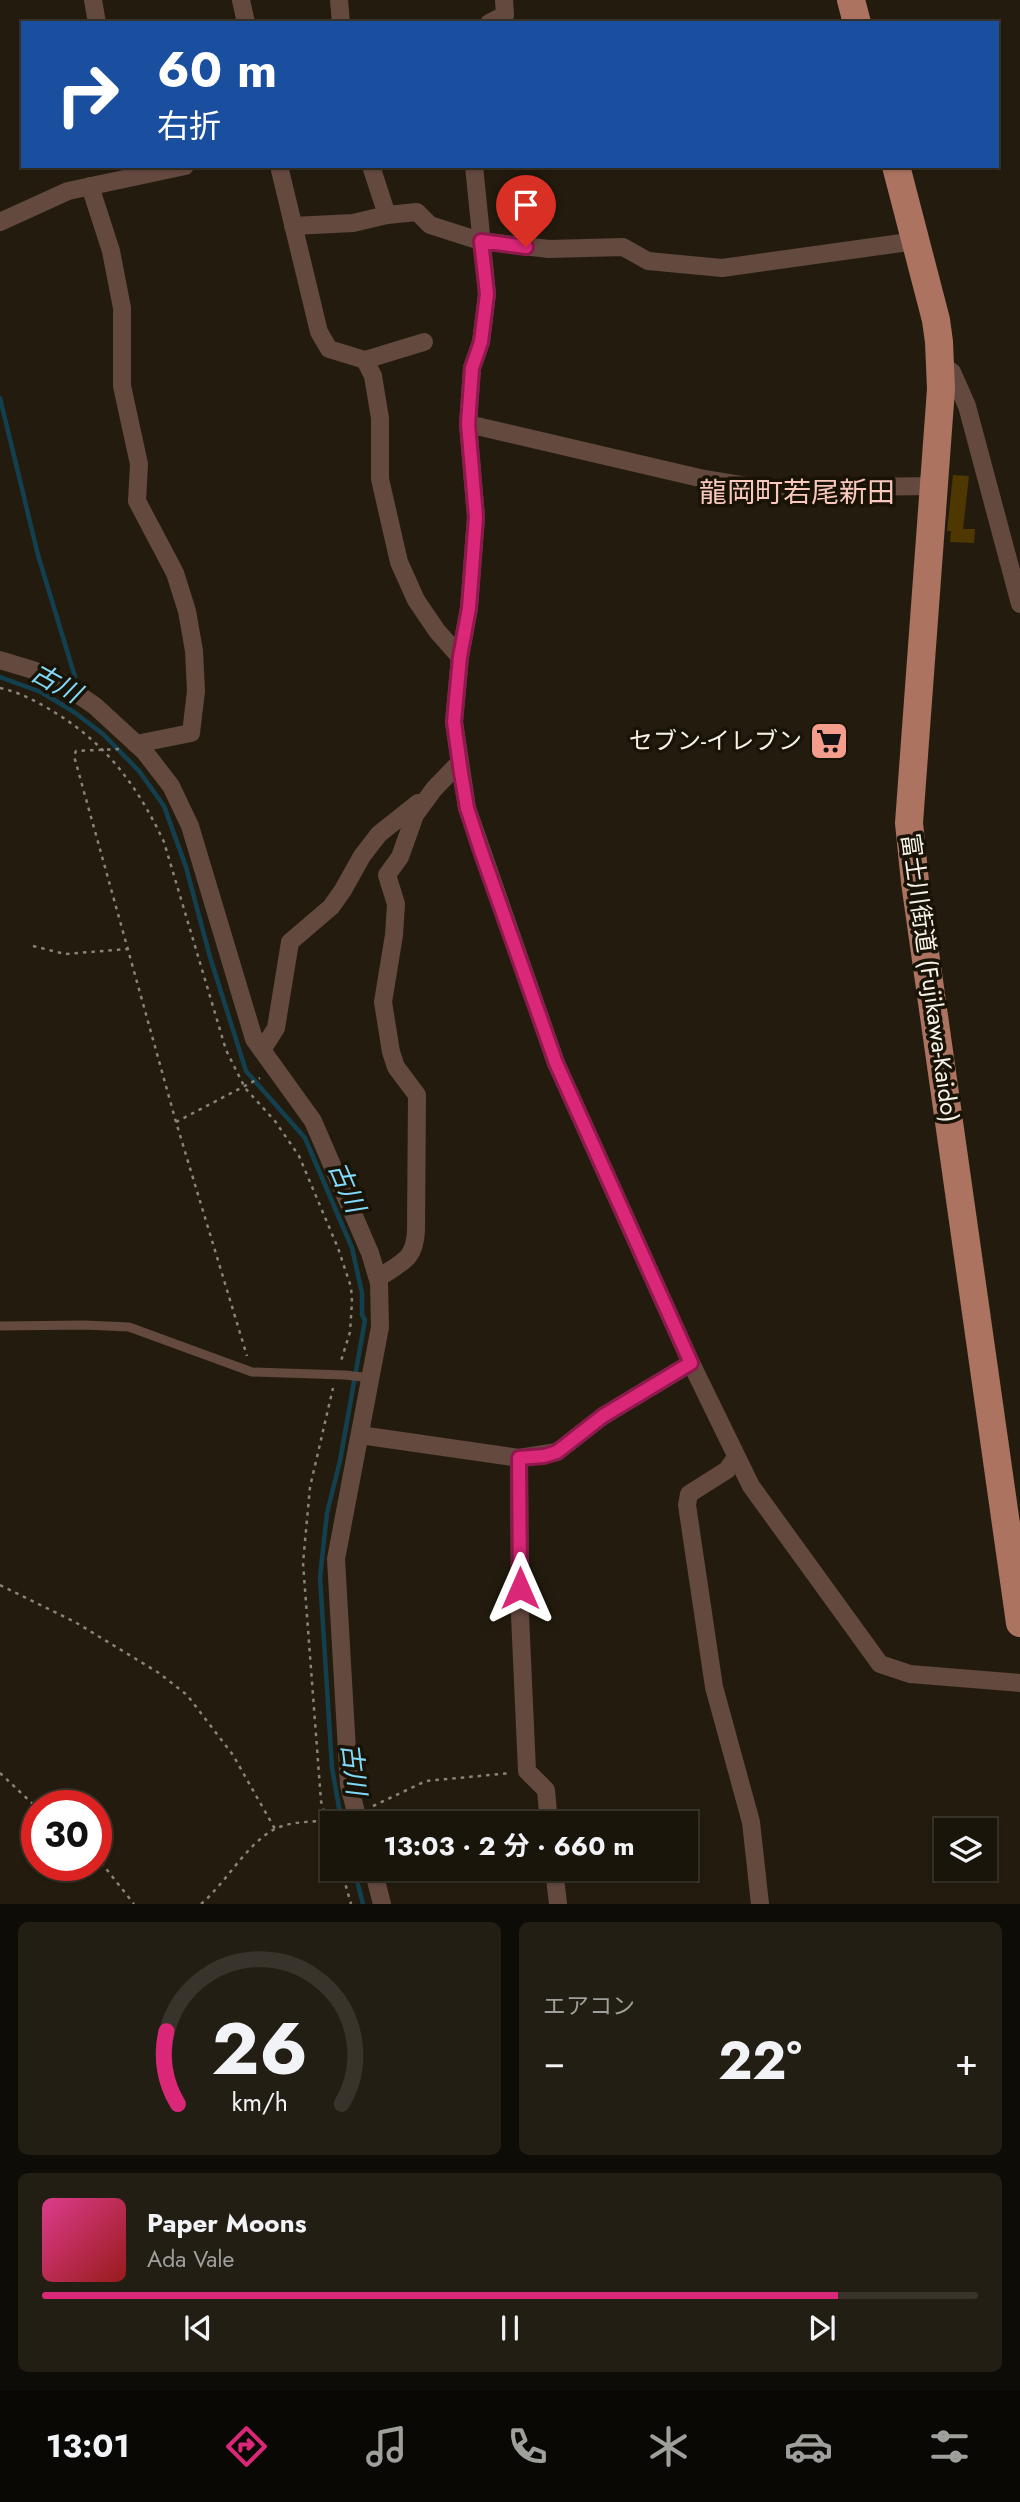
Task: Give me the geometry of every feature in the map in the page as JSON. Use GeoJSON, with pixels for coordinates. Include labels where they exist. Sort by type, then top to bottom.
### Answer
{"type":"FeatureCollection","features":[{"type":"Feature","properties":{"kind":"main road"},"geometry":{"type":"LineString","coordinates":[[851,0],[856,21]]}},
{"type":"Feature","properties":{"kind":"main road","name":"富士川街道 (Fujikawa-Kaido)"},"geometry":{"type":"LineString","coordinates":[[897,168],[936,320],[941,389],[909,824],[1020,1623]]}},
{"type":"Feature","properties":{"kind":"street"},"geometry":{"type":"LineString","coordinates":[[93,0],[97,21]]}},
{"type":"Feature","properties":{"kind":"street"},"geometry":{"type":"LineString","coordinates":[[241,0],[246,21]]}},
{"type":"Feature","properties":{"kind":"street"},"geometry":{"type":"LineString","coordinates":[[339,0],[341,21]]}},
{"type":"Feature","properties":{"kind":"street"},"geometry":{"type":"LineString","coordinates":[[493,21],[505,15],[504,0]]}},
{"type":"Feature","properties":{"kind":"street"},"geometry":{"type":"LineString","coordinates":[[0,222],[68,191],[90,186],[120,173],[167,168]]}},
{"type":"Feature","properties":{"kind":"street"},"geometry":{"type":"LineString","coordinates":[[279,168],[319,332],[329,349],[365,360],[424,342]]}},
{"type":"Feature","properties":{"kind":"street"},"geometry":{"type":"LineString","coordinates":[[372,168],[387,215]]}},
{"type":"Feature","properties":{"kind":"street"},"geometry":{"type":"LineString","coordinates":[[474,168],[487,294],[481,342],[472,368],[468,424],[476,517],[469,608],[460,657],[454,722],[467,808],[556,1063],[691,1363],[751,1486],[880,1664],[910,1674],[1020,1684]]}},
{"type":"Feature","properties":{"kind":"street"},"geometry":{"type":"LineString","coordinates":[[90,186],[111,251],[122,308],[122,386],[139,464],[137,501],[175,573],[187,611],[194,651],[196,691],[191,733],[136,744]]}},
{"type":"Feature","properties":{"kind":"street"},"geometry":{"type":"LineString","coordinates":[[293,226],[353,223],[387,215],[417,212],[430,225],[481,241],[549,249],[623,247],[648,261],[722,268],[916,241]]}},
{"type":"Feature","properties":{"kind":"street"},"geometry":{"type":"LineString","coordinates":[[365,360],[373,376],[380,418],[380,480],[399,562],[416,600],[437,631],[460,657]]}},
{"type":"Feature","properties":{"kind":"street"},"geometry":{"type":"LineString","coordinates":[[940,365],[952,372],[967,406],[1020,604]]}},
{"type":"Feature","properties":{"kind":"street"},"geometry":{"type":"LineString","coordinates":[[468,424],[704,479],[759,488],[935,486]]}},
{"type":"Feature","properties":{"kind":"street"},"geometry":{"type":"LineString","coordinates":[[0,660],[33,670],[79,694],[116,723],[149,757],[170,786],[190,826],[254,1039],[313,1121],[375,1268],[381,1311],[336,1559],[349,1785],[361,1811]]}},
{"type":"Feature","properties":{"kind":"street"},"geometry":{"type":"LineString","coordinates":[[261,1050],[276,1028],[290,942],[331,906],[379,834],[434,789],[459,763]]}},
{"type":"Feature","properties":{"kind":"street"},"geometry":{"type":"LineString","coordinates":[[383,1275],[407,1259],[415,1245],[417,1095],[396,1067],[383,1002],[394,936],[396,904],[387,875],[400,857],[415,815],[434,789]]}},
{"type":"Feature","properties":{"kind":"street"},"geometry":{"type":"LineString","coordinates":[[360,1435],[519,1458],[544,1456],[557,1452],[603,1416],[691,1363]]}},
{"type":"Feature","properties":{"kind":"street"},"geometry":{"type":"LineString","coordinates":[[736,1457],[727,1470],[689,1494],[687,1505],[714,1687],[751,1822],[760,1903]]}},
{"type":"Feature","properties":{"kind":"street"},"geometry":{"type":"LineString","coordinates":[[519,1458],[520,1615],[527,1771],[546,1790],[548,1811]]}},
{"type":"Feature","properties":{"kind":"street"},"geometry":{"type":"LineString","coordinates":[[376,1881],[382,1903]]}},
{"type":"Feature","properties":{"kind":"street"},"geometry":{"type":"LineString","coordinates":[[555,1881],[558,1903]]}},
{"type":"Feature","properties":{"kind":"lane"},"geometry":{"type":"LineString","coordinates":[[0,1326],[129,1327],[252,1372],[368,1378]]}},
{"type":"Feature","properties":{"kind":"path"},"geometry":{"type":"LineString","coordinates":[[0,688],[38,702],[68,720],[106,751],[150,811],[164,842],[226,1050],[244,1087],[275,1121],[299,1156],[338,1248],[351,1287],[350,1332],[310,1487],[303,1563],[316,1747],[321,1801],[324,1811]]}},
{"type":"Feature","properties":{"kind":"path"},"geometry":{"type":"LineString","coordinates":[[113,751],[76,751],[74,756],[176,1122],[252,1372]]}},
{"type":"Feature","properties":{"kind":"path"},"geometry":{"type":"LineString","coordinates":[[33,946],[65,954],[128,949]]}},
{"type":"Feature","properties":{"kind":"path"},"geometry":{"type":"LineString","coordinates":[[176,1122],[266,1074]]}},
{"type":"Feature","properties":{"kind":"path"},"geometry":{"type":"LineString","coordinates":[[0,1585],[75,1622],[159,1673],[187,1695],[233,1755],[275,1829]]}},
{"type":"Feature","properties":{"kind":"path"},"geometry":{"type":"LineString","coordinates":[[372,1811],[426,1781],[527,1771]]}},
{"type":"Feature","properties":{"kind":"path"},"geometry":{"type":"LineString","coordinates":[[0,1773],[21,1793]]}},
{"type":"Feature","properties":{"kind":"path"},"geometry":{"type":"LineString","coordinates":[[201,1903],[256,1844],[275,1829],[297,1823],[320,1822]]}},
{"type":"Feature","properties":{"kind":"path"},"geometry":{"type":"LineString","coordinates":[[112,1876],[134,1903]]}},
{"type":"Feature","properties":{"kind":"path"},"geometry":{"type":"LineString","coordinates":[[345,1881],[351,1903]]}},
{"type":"Feature","properties":{"kind":"building"},"geometry":{"type":"Polygon","coordinates":[[[953,475],[969,476],[963,529],[975,529],[974,543],[950,542],[951,531],[947,531],[953,475]]]}},
{"type":"Feature","properties":{"kind":"waterway"},"geometry":{"type":"LineString","coordinates":[[0,398],[38,555],[75,677],[71,683]]}},
{"type":"Feature","properties":{"kind":"waterway","name":"古川"},"geometry":{"type":"LineString","coordinates":[[0,677],[41,692],[103,734],[139,771],[164,806],[186,867],[210,957],[246,1071],[305,1138],[352,1248],[365,1320],[340,1461],[327,1513],[320,1577],[332,1768],[340,1811]]}},
{"type":"Feature","properties":{"kind":"waterway","name":"古川"},"geometry":{"type":"LineString","coordinates":[[357,1881],[363,1904]]}},
{"type":"Feature","properties":{"kind":"place","name":"セブン-イレブン"},"geometry":{"type":"Point","coordinates":[829,741]}},
{"type":"Feature","properties":{"kind":"district","name":"龍岡町若尾新田"},"geometry":{"type":"Point","coordinates":[797,492]}},
{"type":"Feature","properties":{"kind":"route"},"geometry":{"type":"LineString","coordinates":[[520,1588],[519,1458],[557,1452],[603,1416],[691,1363],[556,1063],[481,851],[467,808],[461,773],[454,722],[460,657],[469,608],[476,517],[468,424],[472,368],[481,342],[487,294],[481,241],[526,247]]}}]}
